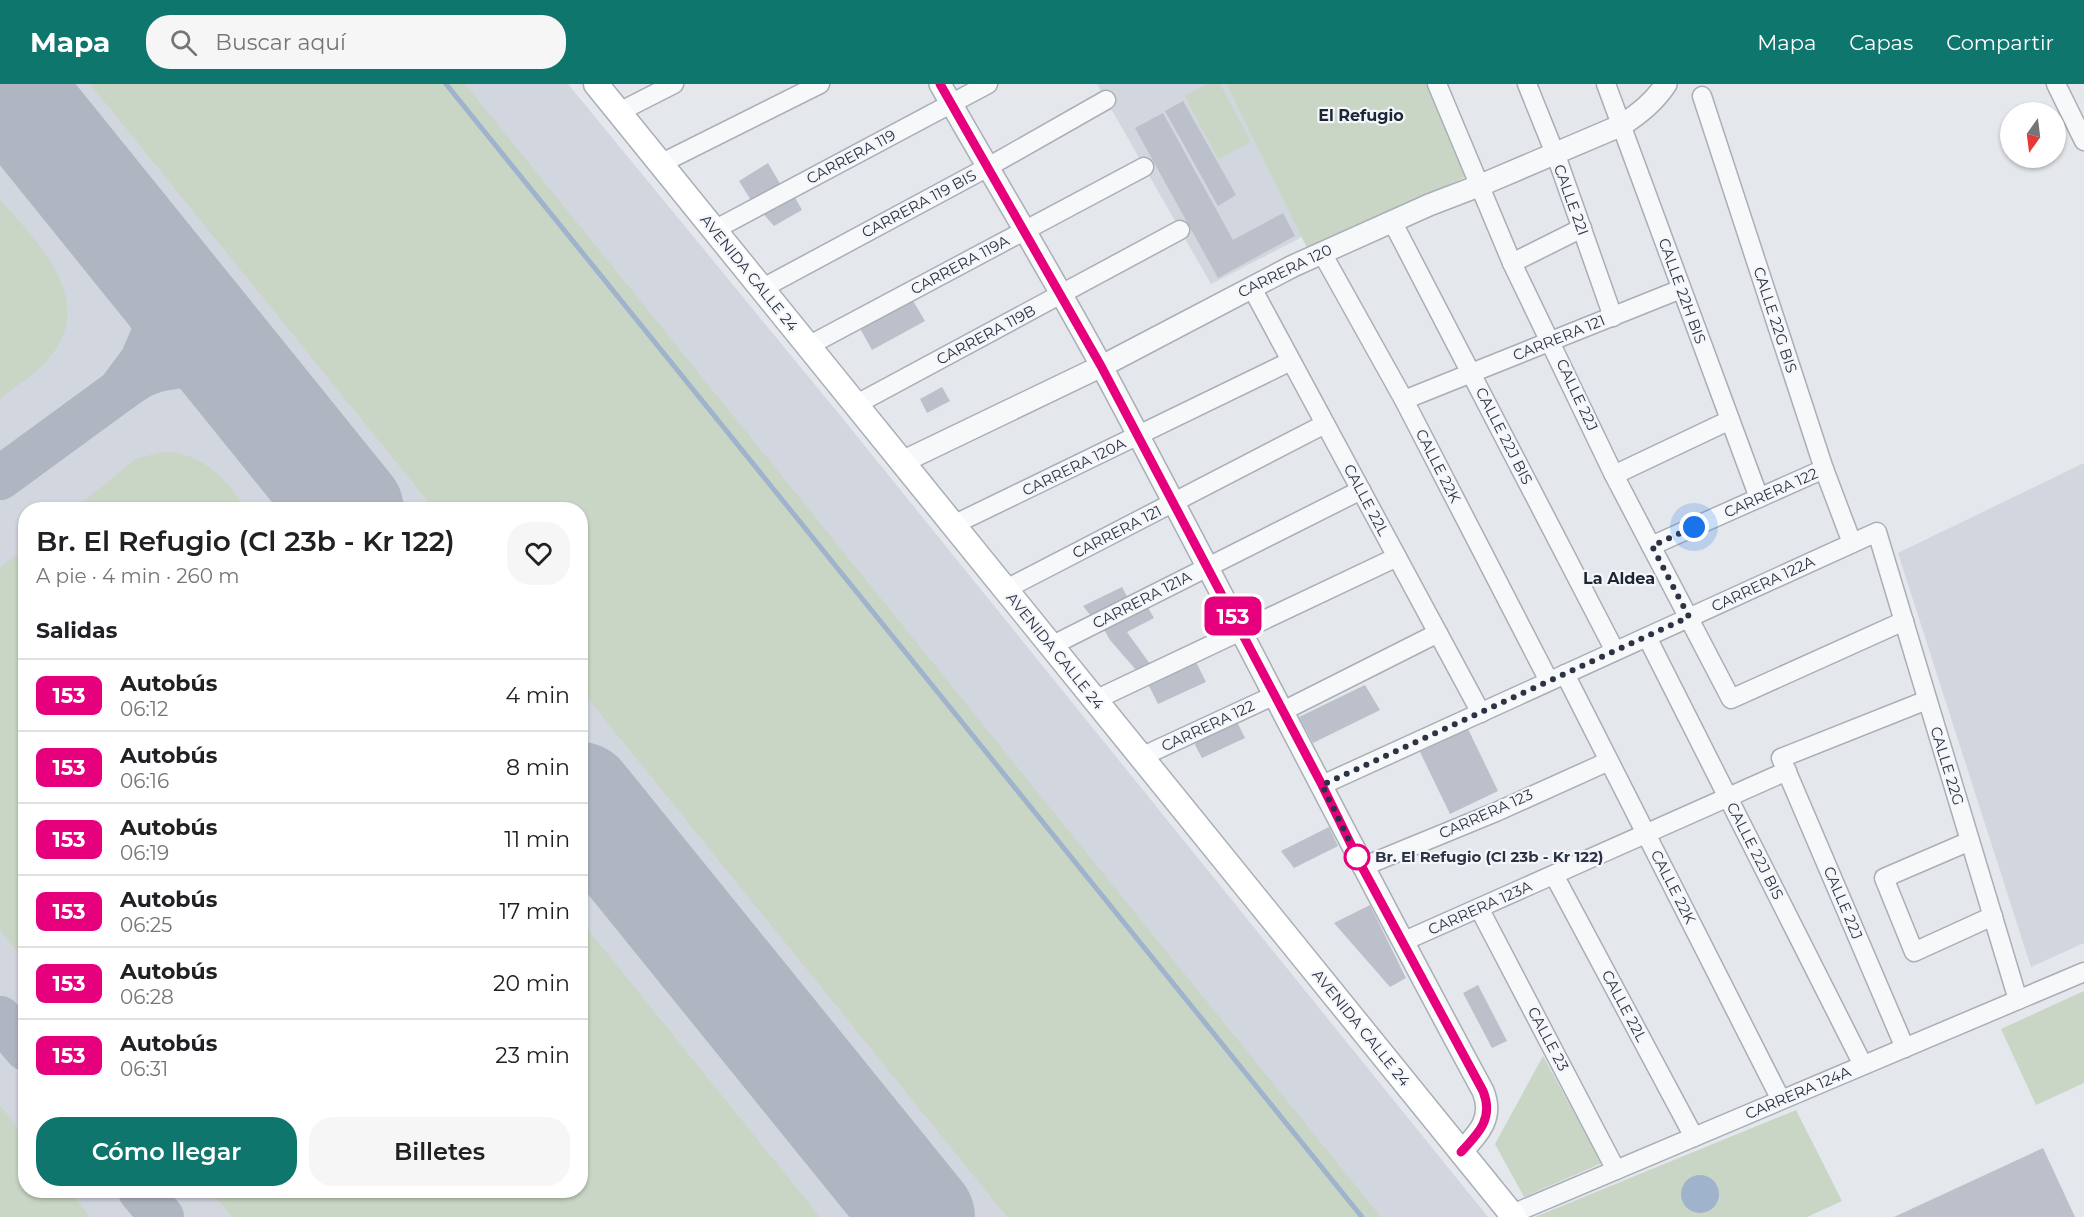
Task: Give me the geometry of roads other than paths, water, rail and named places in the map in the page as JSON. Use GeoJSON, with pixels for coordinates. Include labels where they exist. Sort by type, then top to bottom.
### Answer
{"type":"FeatureCollection","features":[{"type":"Feature","properties":{"kind":"main road","name":"AVENIDA CALLE 24"},"geometry":{"type":"LineString","coordinates":[[596,84],[1513,1215]]}},
{"type":"Feature","properties":{"kind":"street"},"geometry":{"type":"LineString","coordinates":[[619,112],[674,84]]}},
{"type":"Feature","properties":{"kind":"street"},"geometry":{"type":"LineString","coordinates":[[660,164],[820,84]]}},
{"type":"Feature","properties":{"kind":"street"},"geometry":{"type":"LineString","coordinates":[[940,84],[1101,366],[1486,1100],[1488,1110],[1486,1118],[1474,1138],[1461,1152]]}},
{"type":"Feature","properties":{"kind":"street","name":"CARRERA 119"},"geometry":{"type":"LineString","coordinates":[[714,230],[988,84]]}},
{"type":"Feature","properties":{"kind":"street","name":"CALLE 22J"},"geometry":{"type":"LineString","coordinates":[[1437,84],[1512,263],[1614,475],[1731,699],[1904,621]]}},
{"type":"Feature","properties":{"kind":"street","name":"CALLE 22I"},"geometry":{"type":"LineString","coordinates":[[1527,84],[1555,154],[1613,316]]}},
{"type":"Feature","properties":{"kind":"street","name":"CALLE 22H BIS"},"geometry":{"type":"LineString","coordinates":[[1606,84],[1759,498]]}},
{"type":"Feature","properties":{"kind":"street","name":"CARRERA 120"},"geometry":{"type":"LineString","coordinates":[[902,462],[1101,366],[1322,253],[1392,221],[1622,125],[1643,111],[1666,84]]}},
{"type":"Feature","properties":{"kind":"street"},"geometry":{"type":"LineString","coordinates":[[2056,84],[2084,141]]}},
{"type":"Feature","properties":{"kind":"street","name":"CALLE 22G BIS"},"geometry":{"type":"LineString","coordinates":[[1702,96],[1824,469],[1852,543]]}},
{"type":"Feature","properties":{"kind":"street","name":"CARRERA 119 BIS"},"geometry":{"type":"LineString","coordinates":[[761,289],[988,167],[1106,100]]}},
{"type":"Feature","properties":{"kind":"street","name":"CARRERA 119A"},"geometry":{"type":"LineString","coordinates":[[808,346],[1144,167]]}},
{"type":"Feature","properties":{"kind":"street","name":"CALLE 22J BIS"},"geometry":{"type":"LineString","coordinates":[[1392,221],[1615,651]]}},
{"type":"Feature","properties":{"kind":"street"},"geometry":{"type":"LineString","coordinates":[[1512,263],[1582,228]]}},
{"type":"Feature","properties":{"kind":"street","name":"CARRERA 119B"},"geometry":{"type":"LineString","coordinates":[[855,405],[1180,230]]}},
{"type":"Feature","properties":{"kind":"street","name":"CALLE 22K"},"geometry":{"type":"LineString","coordinates":[[1322,253],[1557,678],[1609,761],[1781,1100]]}},
{"type":"Feature","properties":{"kind":"street","name":"CALLE 22L"},"geometry":{"type":"LineString","coordinates":[[1252,288],[1481,712]]}},
{"type":"Feature","properties":{"kind":"street","name":"CARRERA 121"},"geometry":{"type":"LineString","coordinates":[[1404,400],[1681,289]]}},
{"type":"Feature","properties":{"kind":"street","name":"CARRERA 120A"},"geometry":{"type":"LineString","coordinates":[[953,525],[1291,361]]}},
{"type":"Feature","properties":{"kind":"street"},"geometry":{"type":"LineString","coordinates":[[1614,475],[1730,420]]}},
{"type":"Feature","properties":{"kind":"street","name":"CARRERA 121"},"geometry":{"type":"LineString","coordinates":[[1004,590],[1325,424]]}},
{"type":"Feature","properties":{"kind":"street","name":"CARRERA 122"},"geometry":{"type":"LineString","coordinates":[[1652,546],[1824,469]]}},
{"type":"Feature","properties":{"kind":"street","name":"CARRERA 121A"},"geometry":{"type":"LineString","coordinates":[[1051,646],[1361,490]]}},
{"type":"Feature","properties":{"kind":"street","name":"CARRERA 122A"},"geometry":{"type":"LineString","coordinates":[[1322,785],[1877,531]]}},
{"type":"Feature","properties":{"kind":"street","name":"CALLE 22G"},"geometry":{"type":"LineString","coordinates":[[1877,531],[2018,1000]]}},
{"type":"Feature","properties":{"kind":"street"},"geometry":{"type":"LineString","coordinates":[[1095,700],[1397,558]]}},
{"type":"Feature","properties":{"kind":"street","name":"CARRERA 122"},"geometry":{"type":"LineString","coordinates":[[1141,757],[1279,703],[1438,633]]}},
{"type":"Feature","properties":{"kind":"street","name":"CALLE 22J BIS"},"geometry":{"type":"LineString","coordinates":[[1647,637],[1863,1065]]}},
{"type":"Feature","properties":{"kind":"street","name":"CARRERA 123A"},"geometry":{"type":"LineString","coordinates":[[1402,942],[1728,797],[1784,765],[1927,700]]}},
{"type":"Feature","properties":{"kind":"street","name":"CARRERA 123"},"geometry":{"type":"LineString","coordinates":[[1362,867],[1496,812],[1609,761]]}},
{"type":"Feature","properties":{"kind":"street","name":"CALLE 22J"},"geometry":{"type":"LineString","coordinates":[[1784,765],[1905,1048]]}},
{"type":"Feature","properties":{"kind":"street"},"geometry":{"type":"LineString","coordinates":[[1970,841],[1884,878],[1914,952],[1992,916]]}},
{"type":"Feature","properties":{"kind":"street","name":"CALLE 22L"},"geometry":{"type":"LineString","coordinates":[[1554,874],[1694,1137]]}},
{"type":"Feature","properties":{"kind":"street","name":"CALLE 23"},"geometry":{"type":"LineString","coordinates":[[1479,908],[1616,1170]]}},
{"type":"Feature","properties":{"kind":"street","name":"CARRERA 124A"},"geometry":{"type":"LineString","coordinates":[[1513,1215],[2084,972]]}},
{"type":"Feature","properties":{"kind":"water"},"geometry":{"type":"Polygon","coordinates":[[[1700,1175],[1714,1180],[1719,1194],[1714,1208],[1700,1213],[1686,1208],[1681,1194],[1686,1180],[1700,1175]]]}},
{"type":"Feature","properties":{"kind":"waterway"},"geometry":{"type":"LineString","coordinates":[[446,84],[1362,1217]]}},
{"type":"Feature","properties":{"kind":"place","name":"Br. El Refugio (Cl 23b - Kr 122)"},"geometry":{"type":"Point","coordinates":[1357,857]}},
{"type":"Feature","properties":{"kind":"district","name":"El Refugio"},"geometry":{"type":"Point","coordinates":[1361,115]}},
{"type":"Feature","properties":{"kind":"district","name":"La Aldea"},"geometry":{"type":"Point","coordinates":[1619,578]}}]}
